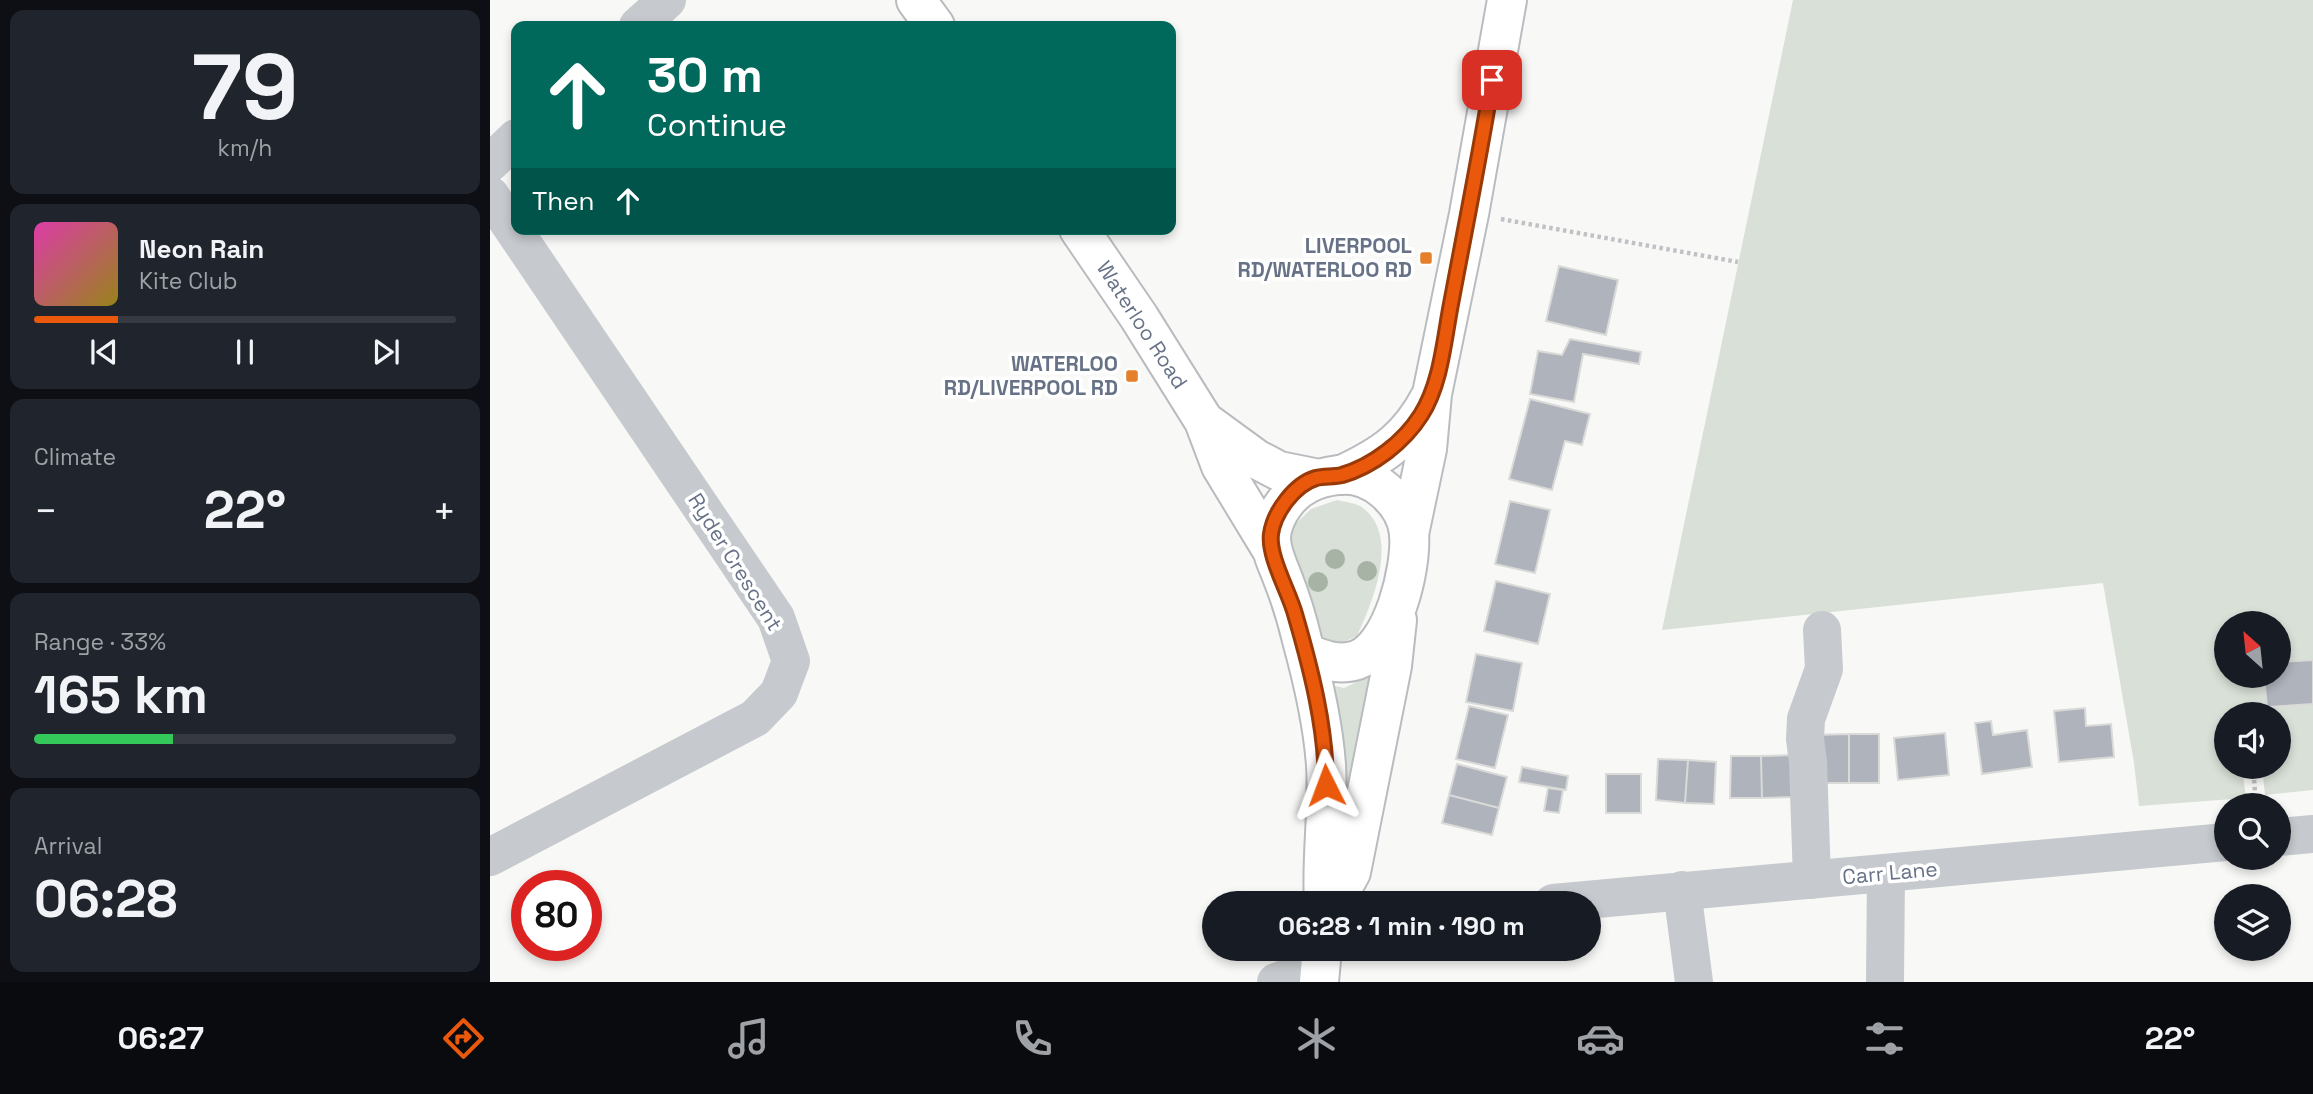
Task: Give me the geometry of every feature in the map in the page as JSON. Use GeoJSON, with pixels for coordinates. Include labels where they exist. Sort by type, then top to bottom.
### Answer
{"type":"FeatureCollection","features":[{"type":"Feature","properties":{"kind":"main road"},"geometry":{"type":"LineString","coordinates":[[916,0],[931,21]]}},
{"type":"Feature","properties":{"kind":"main road"},"geometry":{"type":"LineString","coordinates":[[1341,891],[1351,872],[1392,666],[1409,534],[1427,449],[1432,394],[1469,214],[1507,0]]}},
{"type":"Feature","properties":{"kind":"main road","name":"Waterloo Road"},"geometry":{"type":"LineString","coordinates":[[1083,235],[1139,317],[1204,421],[1221,466],[1272,550]]}},
{"type":"Feature","properties":{"kind":"main road"},"geometry":{"type":"LineString","coordinates":[[1323,891],[1326,765],[1321,719],[1295,612],[1272,550],[1271,535],[1275,519],[1283,505],[1296,492],[1328,476],[1366,463],[1396,444],[1421,415],[1432,394]]}},
{"type":"Feature","properties":{"kind":"main road","name":"Waterloo Road"},"geometry":{"type":"LineString","coordinates":[[1204,421],[1256,459],[1279,471],[1328,476]]}},
{"type":"Feature","properties":{"kind":"main road"},"geometry":{"type":"LineString","coordinates":[[1328,476],[1362,477],[1381,487],[1394,499],[1403,514],[1409,534]]}},
{"type":"Feature","properties":{"kind":"main road"},"geometry":{"type":"LineString","coordinates":[[1306,653],[1325,661],[1342,662],[1357,660],[1372,652],[1384,637],[1400,601]]}},
{"type":"Feature","properties":{"kind":"street"},"geometry":{"type":"LineString","coordinates":[[644,21],[667,0]]}},
{"type":"Feature","properties":{"kind":"street"},"geometry":{"type":"LineString","coordinates":[[490,163],[511,143]]}},
{"type":"Feature","properties":{"kind":"street","name":"Ryder Crescent"},"geometry":{"type":"LineString","coordinates":[[490,195],[511,226]]}},
{"type":"Feature","properties":{"kind":"street","name":"Ryder Crescent"},"geometry":{"type":"LineString","coordinates":[[490,857],[755,718],[779,694],[791,661],[776,618],[517,235]]}},
{"type":"Feature","properties":{"kind":"street"},"geometry":{"type":"LineString","coordinates":[[1812,880],[1805,739],[1807,719],[1824,669],[1822,629]]}},
{"type":"Feature","properties":{"kind":"street"},"geometry":{"type":"LineString","coordinates":[[2291,836],[2313,834]]}},
{"type":"Feature","properties":{"kind":"street","name":"Carr Lane"},"geometry":{"type":"LineString","coordinates":[[1601,898],[2214,843]]}},
{"type":"Feature","properties":{"kind":"street"},"geometry":{"type":"LineString","coordinates":[[1885,982],[1886,873]]}},
{"type":"Feature","properties":{"kind":"street"},"geometry":{"type":"LineString","coordinates":[[1682,890],[1694,982]]}},
{"type":"Feature","properties":{"kind":"street"},"geometry":{"type":"LineString","coordinates":[[1276,982],[1321,965]]}},
{"type":"Feature","properties":{"kind":"path"},"geometry":{"type":"LineString","coordinates":[[1469,214],[1738,262]]}},
{"type":"Feature","properties":{"kind":"shaded area"},"geometry":{"type":"Polygon","coordinates":[[[1793,0],[2313,0],[2313,790],[2265,793],[2263,779],[2291,779],[2291,702],[2214,702],[2214,779],[2244,779],[2245,793],[2214,793],[2214,800],[2139,806],[2103,583],[1662,630],[1793,0]]]}},
{"type":"Feature","properties":{"kind":"shaded area"},"geometry":{"type":"Polygon","coordinates":[[[1337,500],[1360,506],[1374,520],[1380,535],[1382,552],[1376,588],[1357,636],[1339,644],[1328,643],[1316,628],[1286,552],[1292,527],[1311,509],[1337,500]]]}},
{"type":"Feature","properties":{"kind":"shaded area"},"geometry":{"type":"Polygon","coordinates":[[[1378,672],[1347,820],[1327,684],[1344,688],[1378,672]]]}},
{"type":"Feature","properties":{"kind":"building"},"geometry":{"type":"Polygon","coordinates":[[[1559,266],[1618,280],[1606,335],[1546,321],[1559,266]]]}},
{"type":"Feature","properties":{"kind":"building"},"geometry":{"type":"Polygon","coordinates":[[[1570,339],[1641,352],[1639,364],[1583,354],[1574,402],[1530,394],[1538,351],[1562,355],[1570,339]]]}},
{"type":"Feature","properties":{"kind":"building"},"geometry":{"type":"Polygon","coordinates":[[[1530,399],[1590,414],[1582,445],[1565,441],[1552,490],[1509,479],[1530,399]]]}},
{"type":"Feature","properties":{"kind":"building"},"geometry":{"type":"Polygon","coordinates":[[[1510,501],[1550,510],[1535,573],[1495,564],[1510,501]]]}},
{"type":"Feature","properties":{"kind":"building"},"geometry":{"type":"Polygon","coordinates":[[[1496,581],[1550,594],[1538,644],[1484,631],[1496,581]]]}},
{"type":"Feature","properties":{"kind":"building"},"geometry":{"type":"Polygon","coordinates":[[[1476,654],[1522,663],[1513,711],[1466,702],[1476,654]]]}},
{"type":"Feature","properties":{"kind":"building"},"geometry":{"type":"Polygon","coordinates":[[[2313,660],[2313,704],[2291,705],[2291,702],[2267,702],[2265,688],[2291,688],[2291,661],[2313,660]]]}},
{"type":"Feature","properties":{"kind":"building"},"geometry":{"type":"Polygon","coordinates":[[[1469,706],[1508,715],[1495,768],[1456,759],[1469,706]]]}},
{"type":"Feature","properties":{"kind":"building"},"geometry":{"type":"Polygon","coordinates":[[[2085,708],[2086,726],[2111,724],[2114,757],[2059,762],[2054,711],[2085,708]]]}},
{"type":"Feature","properties":{"kind":"building"},"geometry":{"type":"Polygon","coordinates":[[[1991,721],[1993,735],[2027,730],[2032,767],[1982,774],[1975,723],[1991,721]]]}},
{"type":"Feature","properties":{"kind":"building"},"geometry":{"type":"Polygon","coordinates":[[[1945,733],[1949,775],[1898,780],[1894,738],[1945,733]]]}},
{"type":"Feature","properties":{"kind":"building"},"geometry":{"type":"Polygon","coordinates":[[[1849,734],[1849,783],[1815,783],[1814,735],[1849,734]]]}},
{"type":"Feature","properties":{"kind":"building"},"geometry":{"type":"Polygon","coordinates":[[[1849,734],[1879,734],[1879,783],[1849,783],[1849,734]]]}},
{"type":"Feature","properties":{"kind":"building"},"geometry":{"type":"Polygon","coordinates":[[[1794,755],[1794,797],[1762,798],[1761,756],[1794,755]]]}},
{"type":"Feature","properties":{"kind":"building"},"geometry":{"type":"Polygon","coordinates":[[[1731,756],[1761,756],[1762,798],[1730,798],[1731,756]]]}},
{"type":"Feature","properties":{"kind":"building"},"geometry":{"type":"Polygon","coordinates":[[[1658,759],[1688,760],[1685,803],[1656,800],[1658,759]]]}},
{"type":"Feature","properties":{"kind":"building"},"geometry":{"type":"Polygon","coordinates":[[[1688,760],[1716,762],[1714,804],[1685,803],[1688,760]]]}},
{"type":"Feature","properties":{"kind":"building"},"geometry":{"type":"Polygon","coordinates":[[[1457,764],[1507,777],[1499,808],[1449,795],[1457,764]]]}},
{"type":"Feature","properties":{"kind":"building"},"geometry":{"type":"Polygon","coordinates":[[[1522,767],[1568,776],[1566,790],[1519,782],[1522,767]]]}},
{"type":"Feature","properties":{"kind":"building"},"geometry":{"type":"Polygon","coordinates":[[[1606,774],[1641,774],[1641,813],[1606,813],[1606,774]]]}},
{"type":"Feature","properties":{"kind":"building"},"geometry":{"type":"Polygon","coordinates":[[[1548,788],[1563,790],[1559,813],[1544,811],[1548,788]]]}},
{"type":"Feature","properties":{"kind":"building"},"geometry":{"type":"Polygon","coordinates":[[[1449,795],[1499,808],[1492,835],[1442,823],[1449,795]]]}},
{"type":"Feature","properties":{"kind":"place","name":"LIVERPOOL RD/WATERLOO RD"},"geometry":{"type":"Point","coordinates":[1426,258]}},
{"type":"Feature","properties":{"kind":"place","name":"WATERLOO RD/LIVERPOOL RD"},"geometry":{"type":"Point","coordinates":[1132,376]}},
{"type":"Feature","properties":{"kind":"route"},"geometry":{"type":"LineString","coordinates":[[1326,785],[1321,719],[1295,612],[1272,550],[1271,535],[1275,519],[1283,505],[1296,492],[1314,478],[1342,475],[1396,444],[1421,415],[1432,394],[1469,214],[1492,80]]}}]}
